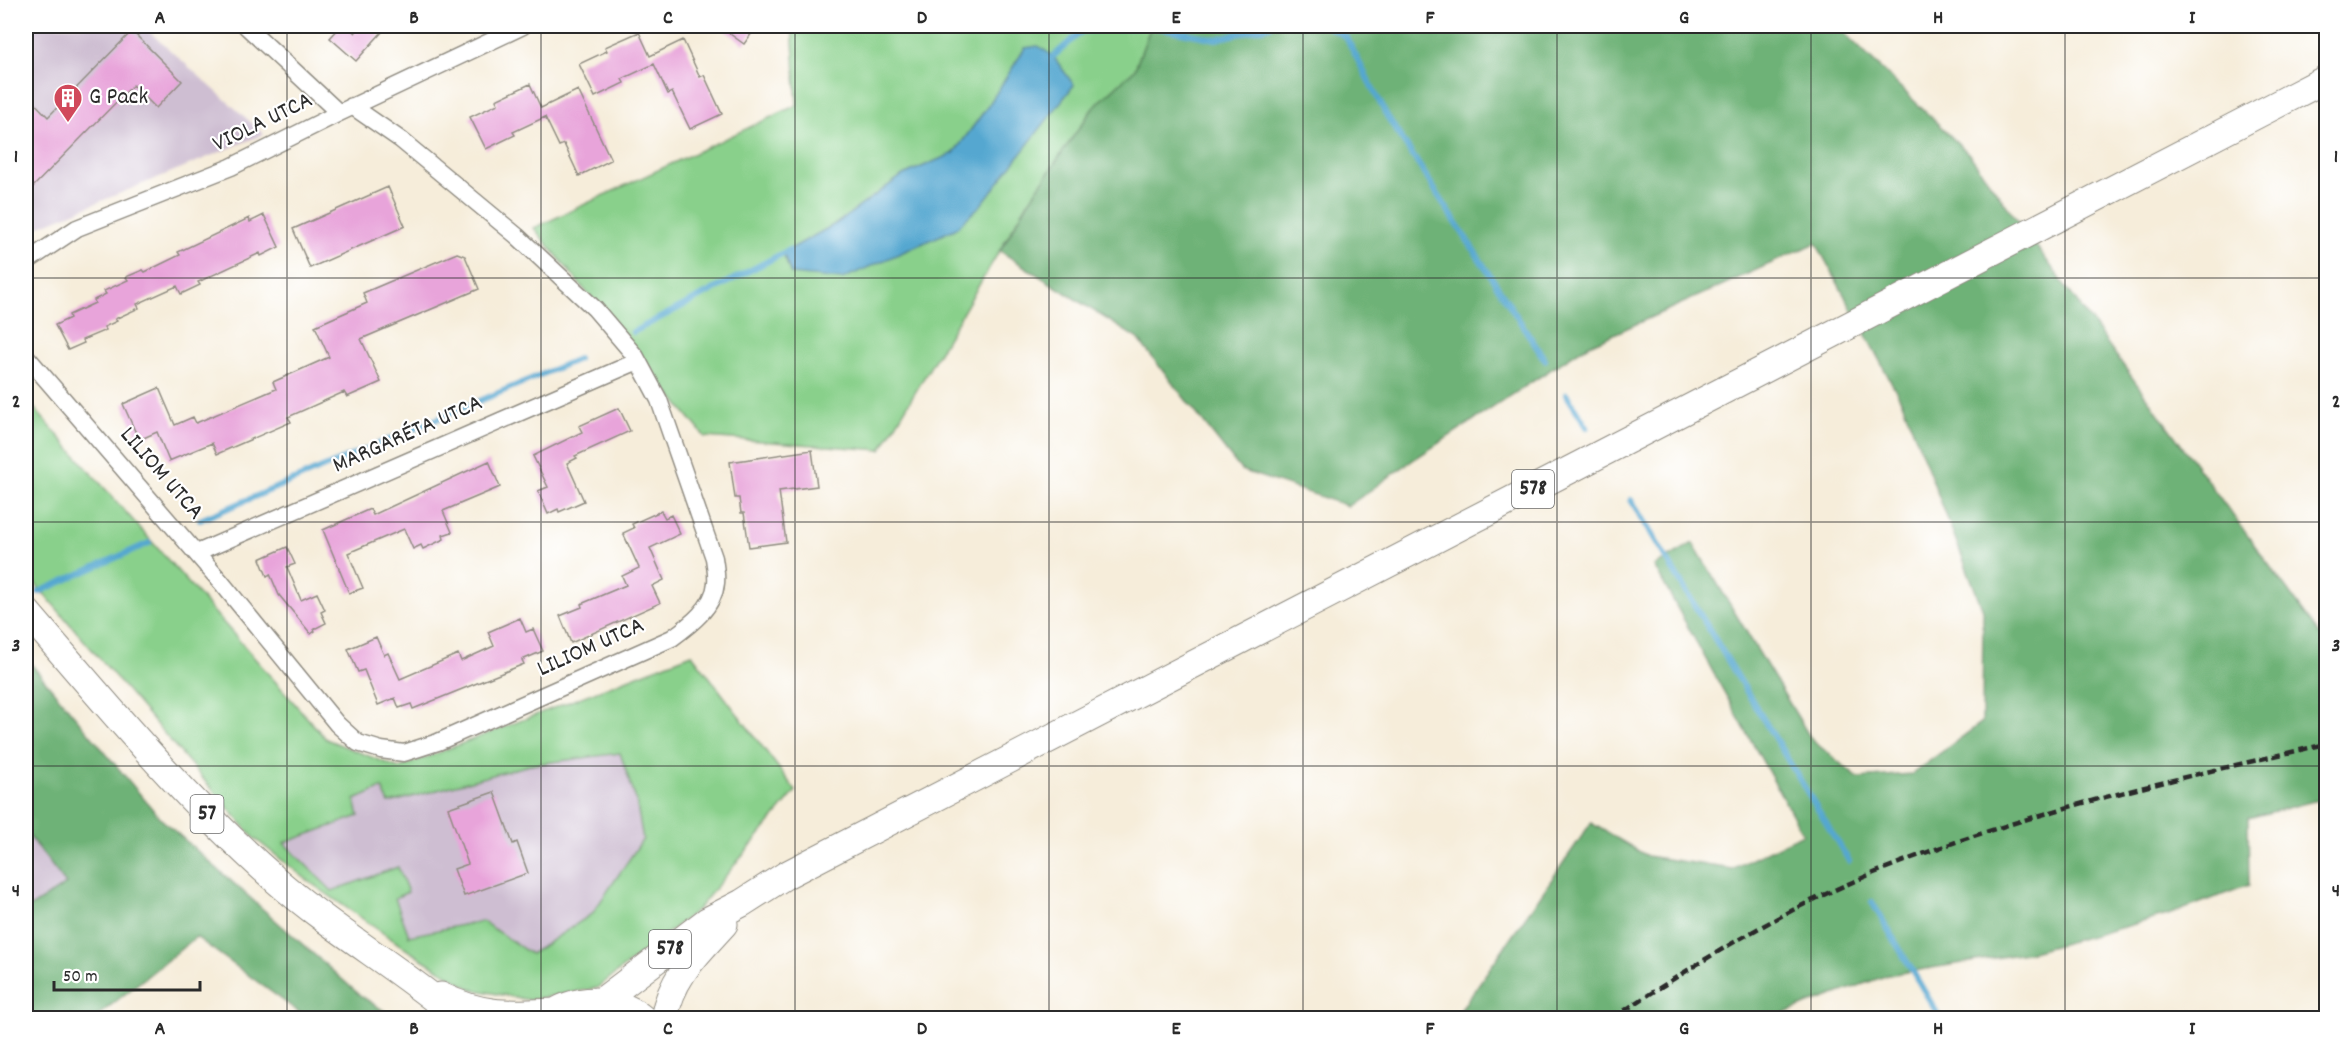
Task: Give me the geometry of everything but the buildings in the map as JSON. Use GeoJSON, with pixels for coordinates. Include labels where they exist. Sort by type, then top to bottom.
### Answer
{"type":"FeatureCollection","features":[{"type":"Feature","properties":{"kind":"main road","name":"578"},"geometry":{"type":"LineString","coordinates":[[602,1001],[707,921],[742,903],[786,875],[2326,79]]}},
{"type":"Feature","properties":{"kind":"main road","name":"57"},"geometry":{"type":"LineString","coordinates":[[26,611],[157,763],[230,837],[320,917],[418,985],[458,1018]]}},
{"type":"Feature","properties":{"kind":"main road","name":"578"},"geometry":{"type":"LineString","coordinates":[[664,1018],[670,993],[680,975],[742,903]]}},
{"type":"Feature","properties":{"kind":"main road","name":"57"},"geometry":{"type":"LineString","coordinates":[[418,985],[477,1011],[551,1015],[573,1004],[602,1001],[625,1008],[642,1018]]}},
{"type":"Feature","properties":{"kind":"street","name":"LILIOM UTCA"},"geometry":{"type":"LineString","coordinates":[[26,356],[197,553],[337,724],[358,742],[381,750],[404,753],[438,742],[672,638],[694,622],[712,597],[716,583],[714,558],[659,400],[638,361],[595,309],[517,236],[401,140],[345,110],[246,26]]}},
{"type":"Feature","properties":{"kind":"street","name":"VIOLA UTCA"},"geometry":{"type":"LineString","coordinates":[[26,262],[77,228],[231,167],[523,26]]}},
{"type":"Feature","properties":{"kind":"street","name":"MARGARÉTA UTCA"},"geometry":{"type":"LineString","coordinates":[[197,553],[638,361]]}},
{"type":"Feature","properties":{"kind":"shaded area"},"geometry":{"type":"Polygon","coordinates":[[[26,26],[143,26],[264,134],[26,232],[26,26]]]}},
{"type":"Feature","properties":{"kind":"shaded area"},"geometry":{"type":"Polygon","coordinates":[[[620,753],[636,800],[643,839],[592,914],[531,954],[482,921],[409,936],[394,898],[332,891],[284,843],[359,816],[355,800],[382,788],[389,803],[530,765],[620,753]]]}},
{"type":"Feature","properties":{"kind":"shaded area"},"geometry":{"type":"Polygon","coordinates":[[[26,832],[66,884],[26,910],[26,832]]]}},
{"type":"Feature","properties":{"kind":"green space"},"geometry":{"type":"Polygon","coordinates":[[[792,26],[1151,26],[1135,69],[1093,108],[1029,201],[881,450],[705,437],[534,228],[797,105],[792,26]],[[988,106],[954,153],[903,175],[837,223],[783,253],[791,274],[955,229],[988,106]]]}},
{"type":"Feature","properties":{"kind":"green space"},"geometry":{"type":"Polygon","coordinates":[[[1151,26],[1837,26],[1969,154],[2326,643],[2326,798],[2248,818],[2249,885],[2168,915],[2032,952],[1888,975],[1771,1018],[1455,1018],[1591,823],[1647,856],[1732,869],[1803,834],[1654,566],[1693,543],[1811,739],[1858,778],[1912,774],[1982,722],[1983,610],[1902,402],[1816,243],[1585,347],[1416,458],[1348,506],[1241,470],[1138,339],[1000,251],[1029,201],[1093,108],[1135,69],[1151,26]]]}},
{"type":"Feature","properties":{"kind":"green space"},"geometry":{"type":"Polygon","coordinates":[[[26,399],[326,739],[399,768],[692,654],[796,791],[698,909],[597,988],[529,1000],[471,989],[409,951],[311,883],[254,838],[26,573],[26,399]],[[620,753],[530,765],[389,803],[382,788],[355,800],[359,816],[284,843],[332,891],[398,867],[408,892],[395,898],[409,936],[482,921],[531,954],[592,914],[643,839],[636,800],[620,753]]]}},
{"type":"Feature","properties":{"kind":"green space"},"geometry":{"type":"Polygon","coordinates":[[[26,658],[160,818],[361,996],[395,1018],[307,1018],[196,937],[95,1018],[26,1018],[26,910],[66,884],[26,832],[26,658]]]}},
{"type":"Feature","properties":{"kind":"water"},"geometry":{"type":"Polygon","coordinates":[[[1038,46],[1053,56],[1074,85],[981,205],[955,229],[842,279],[791,274],[783,253],[837,223],[903,175],[954,153],[988,106],[1025,48],[1038,46]]]}},
{"type":"Feature","properties":{"kind":"waterway"},"geometry":{"type":"LineString","coordinates":[[1048,61],[1082,31],[1151,26],[1216,39],[1270,26]]}},
{"type":"Feature","properties":{"kind":"waterway"},"geometry":{"type":"LineString","coordinates":[[1327,26],[1346,37],[1387,116],[1545,360]]}},
{"type":"Feature","properties":{"kind":"waterway"},"geometry":{"type":"LineString","coordinates":[[633,332],[789,250]]}},
{"type":"Feature","properties":{"kind":"waterway"},"geometry":{"type":"LineString","coordinates":[[200,520],[578,359]]}},
{"type":"Feature","properties":{"kind":"waterway"},"geometry":{"type":"LineString","coordinates":[[1566,394],[1587,427]]}},
{"type":"Feature","properties":{"kind":"waterway"},"geometry":{"type":"LineString","coordinates":[[1631,500],[1849,861]]}},
{"type":"Feature","properties":{"kind":"waterway"},"geometry":{"type":"LineString","coordinates":[[39,592],[149,543]]}},
{"type":"Feature","properties":{"kind":"waterway"},"geometry":{"type":"LineString","coordinates":[[1872,902],[1940,1018]]}},
{"type":"Feature","properties":{"kind":"railway"},"geometry":{"type":"LineString","coordinates":[[1613,1018],[1691,968],[1772,921],[1828,893],[1889,867],[1950,844],[2074,806],[2326,744]]}},
{"type":"Feature","properties":{"kind":"place","name":"G Pack"},"geometry":{"type":"Point","coordinates":[68,124]}}]}
